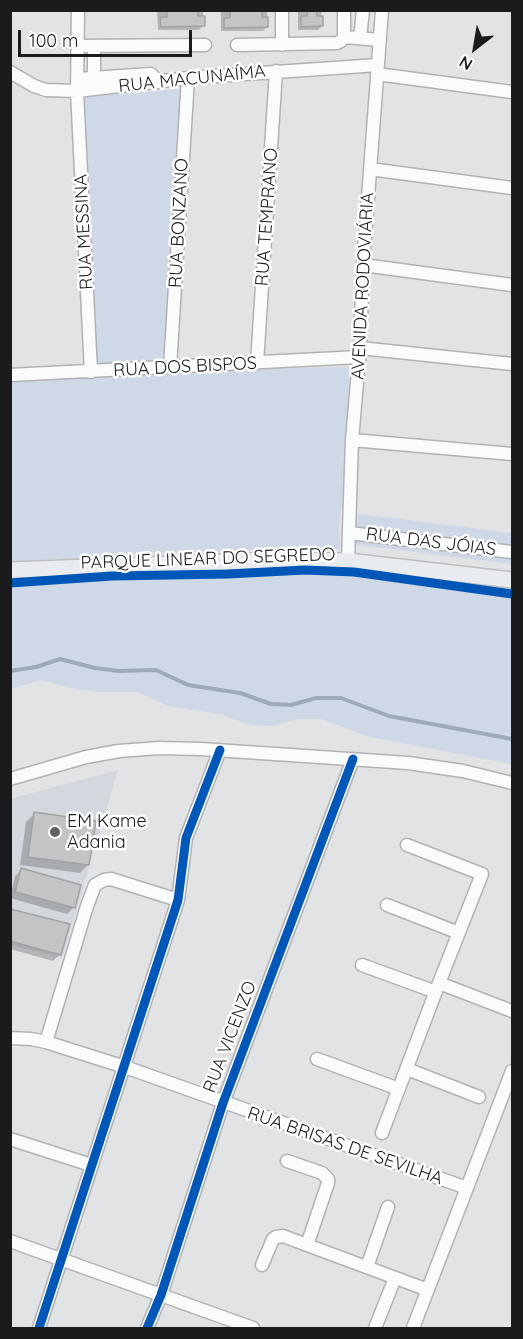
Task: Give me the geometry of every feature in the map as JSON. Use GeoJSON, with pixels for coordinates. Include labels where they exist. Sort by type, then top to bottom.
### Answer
{"type":"FeatureCollection","features":[{"type":"Feature","properties":{"kind":"main road"},"geometry":{"type":"LineString","coordinates":[[10,570],[277,560],[348,561],[513,580]]}},
{"type":"Feature","properties":{"kind":"street","name":"RUA MESSINA"},"geometry":{"type":"LineString","coordinates":[[78,10],[77,85],[91,372]]}},
{"type":"Feature","properties":{"kind":"street"},"geometry":{"type":"LineString","coordinates":[[282,10],[282,45]]}},
{"type":"Feature","properties":{"kind":"street","name":"AVENIDA RODOVIÁRIA"},"geometry":{"type":"LineString","coordinates":[[348,561],[352,440],[360,352],[363,265],[382,10]]}},
{"type":"Feature","properties":{"kind":"street"},"geometry":{"type":"LineString","coordinates":[[344,37],[344,15],[362,16],[360,38]]}},
{"type":"Feature","properties":{"kind":"street"},"geometry":{"type":"LineString","coordinates":[[237,45],[337,43],[344,37],[380,40]]}},
{"type":"Feature","properties":{"kind":"street"},"geometry":{"type":"LineString","coordinates":[[78,46],[205,45]]}},
{"type":"Feature","properties":{"kind":"street"},"geometry":{"type":"LineString","coordinates":[[94,46],[94,78]]}},
{"type":"Feature","properties":{"kind":"street","name":"RUA MACUNAÍMA"},"geometry":{"type":"LineString","coordinates":[[10,72],[46,90],[77,85],[158,82],[276,71],[378,69],[513,92]]}},
{"type":"Feature","properties":{"kind":"street","name":"RUA TEMPRANO"},"geometry":{"type":"LineString","coordinates":[[257,363],[276,71]]}},
{"type":"Feature","properties":{"kind":"street"},"geometry":{"type":"LineString","coordinates":[[77,85],[94,78],[151,74],[158,82]]}},
{"type":"Feature","properties":{"kind":"street","name":"RUA BONZANO"},"geometry":{"type":"LineString","coordinates":[[170,367],[188,78]]}},
{"type":"Feature","properties":{"kind":"street"},"geometry":{"type":"LineString","coordinates":[[370,169],[513,188]]}},
{"type":"Feature","properties":{"kind":"street"},"geometry":{"type":"LineString","coordinates":[[363,265],[513,285]]}},
{"type":"Feature","properties":{"kind":"street","name":"RUA DOS BISPOS"},"geometry":{"type":"LineString","coordinates":[[10,375],[257,363],[360,352],[513,364]]}},
{"type":"Feature","properties":{"kind":"street"},"geometry":{"type":"LineString","coordinates":[[352,440],[513,454]]}},
{"type":"Feature","properties":{"kind":"street","name":"RUA DAS JÓIAS"},"geometry":{"type":"LineString","coordinates":[[349,533],[513,552]]}},
{"type":"Feature","properties":{"kind":"street"},"geometry":{"type":"LineString","coordinates":[[10,779],[86,757],[119,751],[159,748],[220,750],[419,765],[462,771],[513,783]]}},
{"type":"Feature","properties":{"kind":"street"},"geometry":{"type":"LineString","coordinates":[[39,1329],[178,900],[186,838],[220,750]]}},
{"type":"Feature","properties":{"kind":"street","name":"RUA VICENZO"},"geometry":{"type":"LineString","coordinates":[[147,1329],[161,1294],[223,1103],[353,759]]}},
{"type":"Feature","properties":{"kind":"street"},"geometry":{"type":"LineString","coordinates":[[382,1133],[482,874],[407,845]]}},
{"type":"Feature","properties":{"kind":"street"},"geometry":{"type":"LineString","coordinates":[[46,1042],[95,885],[111,879],[178,900]]}},
{"type":"Feature","properties":{"kind":"street"},"geometry":{"type":"LineString","coordinates":[[387,905],[459,933]]}},
{"type":"Feature","properties":{"kind":"street"},"geometry":{"type":"LineString","coordinates":[[362,965],[513,1011]]}},
{"type":"Feature","properties":{"kind":"street","name":"RUA BRISAS DE SEVILHA"},"geometry":{"type":"LineString","coordinates":[[10,1038],[46,1042],[124,1067],[467,1188]]}},
{"type":"Feature","properties":{"kind":"street"},"geometry":{"type":"LineString","coordinates":[[317,1059],[399,1089]]}},
{"type":"Feature","properties":{"kind":"street"},"geometry":{"type":"LineString","coordinates":[[407,1069],[479,1097]]}},
{"type":"Feature","properties":{"kind":"street"},"geometry":{"type":"LineString","coordinates":[[413,1329],[513,1071]]}},
{"type":"Feature","properties":{"kind":"street"},"geometry":{"type":"LineString","coordinates":[[10,1138],[91,1165]]}},
{"type":"Feature","properties":{"kind":"street"},"geometry":{"type":"LineString","coordinates":[[287,1161],[322,1173],[328,1179],[307,1245]]}},
{"type":"Feature","properties":{"kind":"street"},"geometry":{"type":"LineString","coordinates":[[367,1267],[388,1207]]}},
{"type":"Feature","properties":{"kind":"street"},"geometry":{"type":"LineString","coordinates":[[262,1265],[273,1239],[283,1236],[428,1290]]}},
{"type":"Feature","properties":{"kind":"street"},"geometry":{"type":"LineString","coordinates":[[10,1241],[253,1329]]}},
{"type":"Feature","properties":{"kind":"street"},"geometry":{"type":"LineString","coordinates":[[375,1329],[395,1278]]}},
{"type":"Feature","properties":{"kind":"shaded area"},"geometry":{"type":"Polygon","coordinates":[[[181,89],[163,372],[349,367],[350,431],[339,528],[340,549],[221,551],[11,562],[11,382],[97,377],[82,97],[181,89]]]}},
{"type":"Feature","properties":{"kind":"shaded area"},"geometry":{"type":"Polygon","coordinates":[[[352,513],[512,533],[512,564],[350,544],[352,513]]]}},
{"type":"Feature","properties":{"kind":"shaded area"},"geometry":{"type":"Polygon","coordinates":[[[213,569],[321,572],[512,596],[512,764],[370,737],[322,719],[297,719],[272,726],[251,725],[220,714],[168,706],[137,692],[99,692],[75,689],[41,680],[11,689],[11,582],[213,569]]]}},
{"type":"Feature","properties":{"kind":"shaded area","name":"EM Kame Adania"},"geometry":{"type":"Polygon","coordinates":[[[118,770],[62,958],[11,945],[10,799],[118,770]]]}},
{"type":"Feature","properties":{"kind":"building"},"geometry":{"type":"Polygon","coordinates":[[[167,10],[198,10],[198,16],[205,16],[205,26],[161,27],[160,17],[167,17],[167,10]]]}},
{"type":"Feature","properties":{"kind":"building"},"geometry":{"type":"Polygon","coordinates":[[[230,10],[262,10],[262,17],[268,17],[268,27],[224,28],[224,18],[230,18],[230,10]]]}},
{"type":"Feature","properties":{"kind":"building"},"geometry":{"type":"Polygon","coordinates":[[[307,10],[317,10],[317,16],[323,16],[323,26],[301,27],[301,16],[307,16],[307,10]]]}},
{"type":"Feature","properties":{"kind":"building"},"geometry":{"type":"Polygon","coordinates":[[[34,812],[96,821],[89,865],[28,857],[34,812]]]}},
{"type":"Feature","properties":{"kind":"building"},"geometry":{"type":"Polygon","coordinates":[[[21,868],[81,885],[75,908],[15,892],[21,868]]]}},
{"type":"Feature","properties":{"kind":"building"},"geometry":{"type":"Polygon","coordinates":[[[10,909],[70,924],[61,955],[10,941],[10,909]]]}},
{"type":"Feature","properties":{"kind":"waterway"},"geometry":{"type":"LineString","coordinates":[[10,671],[36,667],[60,659],[118,671],[156,670],[188,685],[240,693],[271,704],[291,705],[316,698],[341,698],[389,716],[512,739]]}},
{"type":"Feature","properties":{"kind":"cycle path","name":"PARQUE LINEAR DO SEGREDO"},"geometry":{"type":"LineString","coordinates":[[10,583],[112,576],[305,570],[354,572],[512,594]]}},
{"type":"Feature","properties":{"kind":"cycle path"},"geometry":{"type":"LineString","coordinates":[[39,1328],[178,900],[186,838],[220,750]]}},
{"type":"Feature","properties":{"kind":"cycle path"},"geometry":{"type":"LineString","coordinates":[[147,1328],[161,1295],[223,1103],[353,759]]}},
{"type":"Feature","properties":{"kind":"place","name":"EM Kame Adania"},"geometry":{"type":"Point","coordinates":[55,832]}}]}
